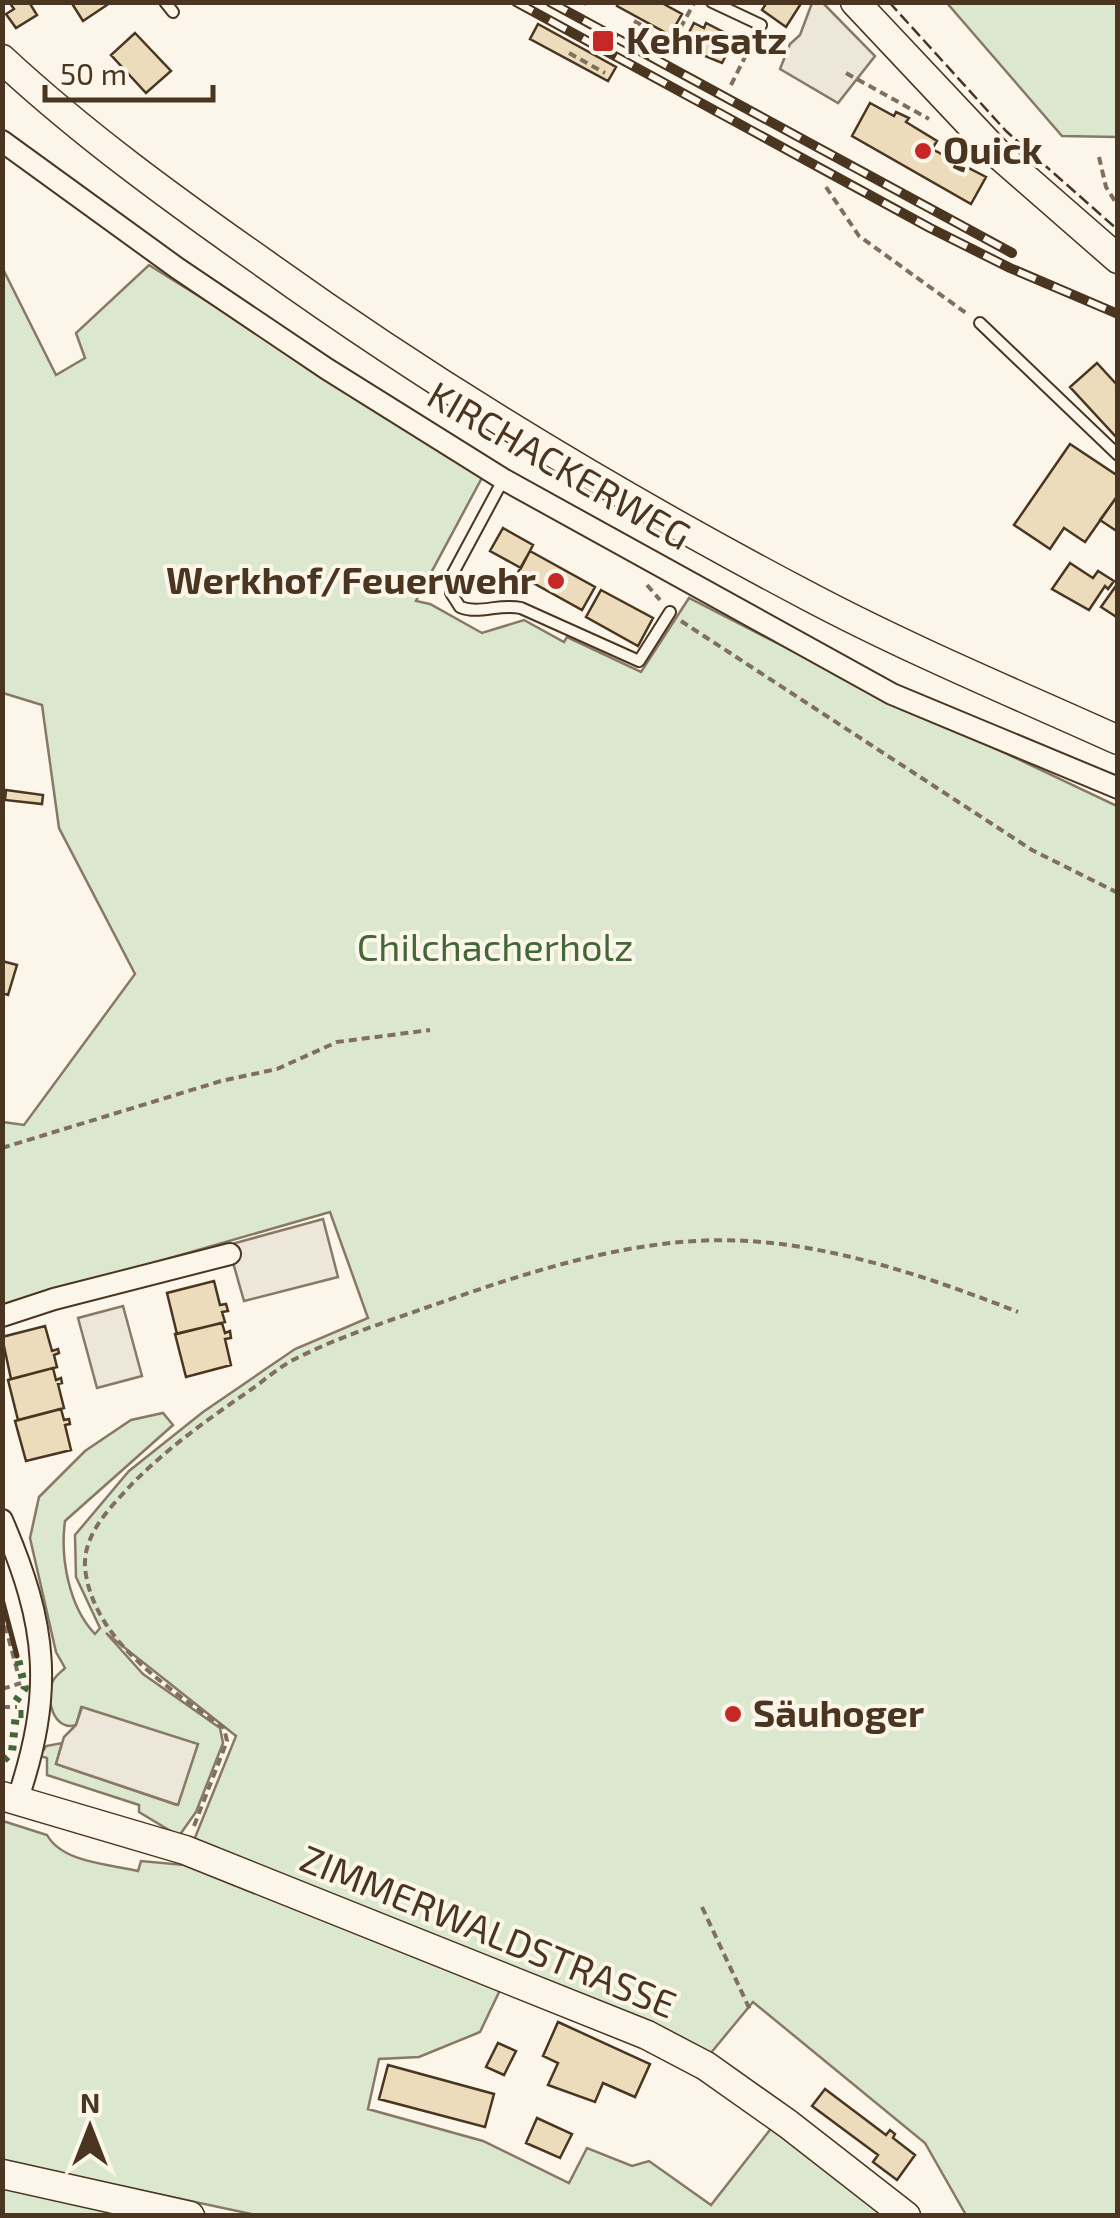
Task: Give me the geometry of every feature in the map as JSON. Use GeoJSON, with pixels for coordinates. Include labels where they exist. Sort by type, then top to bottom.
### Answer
{"type":"FeatureCollection","features":[{"type":"Feature","properties":{"kind":"street"},"geometry":{"type":"LineString","coordinates":[[856,2],[969,126],[1046,199],[1118,258]]}},
{"type":"Feature","properties":{"kind":"street"},"geometry":{"type":"LineString","coordinates":[[2,59],[86,132],[186,208],[338,316],[560,459],[810,598],[1118,740]]}},
{"type":"Feature","properties":{"kind":"street","name":"KIRCHACKERWEG"},"geometry":{"type":"LineString","coordinates":[[2,141],[177,268],[327,370],[503,479],[892,694],[1118,788]]}},
{"type":"Feature","properties":{"kind":"street"},"geometry":{"type":"LineString","coordinates":[[2,1316],[230,1254]]}},
{"type":"Feature","properties":{"kind":"street"},"geometry":{"type":"LineString","coordinates":[[2,1520],[37,1616],[42,1657],[41,1714],[32,1758],[10,1799]]}},
{"type":"Feature","properties":{"kind":"street","name":"ZIMMERWALDSTRASSE"},"geometry":{"type":"LineString","coordinates":[[10,1799],[186,1850],[675,2048],[788,2124],[906,2216]]}},
{"type":"Feature","properties":{"kind":"street"},"geometry":{"type":"LineString","coordinates":[[2,2174],[190,2216]]}},
{"type":"Feature","properties":{"kind":"lane"},"geometry":{"type":"LineString","coordinates":[[165,2],[173,12]]}},
{"type":"Feature","properties":{"kind":"lane"},"geometry":{"type":"LineString","coordinates":[[712,2],[761,26]]}},
{"type":"Feature","properties":{"kind":"lane"},"geometry":{"type":"LineString","coordinates":[[980,323],[1118,456]]}},
{"type":"Feature","properties":{"kind":"lane"},"geometry":{"type":"LineString","coordinates":[[503,479],[452,575],[451,593],[460,607],[477,611],[503,605],[521,608],[639,661],[670,612]]}},
{"type":"Feature","properties":{"kind":"path"},"geometry":{"type":"LineString","coordinates":[[668,51],[694,2]]}},
{"type":"Feature","properties":{"kind":"path"},"geometry":{"type":"LineString","coordinates":[[634,21],[673,42]]}},
{"type":"Feature","properties":{"kind":"path"},"geometry":{"type":"LineString","coordinates":[[731,86],[761,26]]}},
{"type":"Feature","properties":{"kind":"path"},"geometry":{"type":"LineString","coordinates":[[569,53],[605,73]]}},
{"type":"Feature","properties":{"kind":"path"},"geometry":{"type":"LineString","coordinates":[[1099,157],[1106,187],[1118,206]]}},
{"type":"Feature","properties":{"kind":"path"},"geometry":{"type":"LineString","coordinates":[[826,187],[860,236],[980,323]]}},
{"type":"Feature","properties":{"kind":"path"},"geometry":{"type":"LineString","coordinates":[[648,586],[670,612],[1032,850],[1118,893]]}},
{"type":"Feature","properties":{"kind":"path"},"geometry":{"type":"LineString","coordinates":[[2,1148],[221,1080],[277,1070],[337,1042],[430,1030]]}},
{"type":"Feature","properties":{"kind":"path"},"geometry":{"type":"LineString","coordinates":[[186,1850],[227,1741],[224,1728],[154,1676],[95,1609],[84,1572],[88,1544],[104,1514],[152,1464],[209,1418],[296,1358],[487,1287],[597,1256],[694,1240],[757,1240],[798,1247],[932,1278],[1018,1312]]}},
{"type":"Feature","properties":{"kind":"path"},"geometry":{"type":"LineString","coordinates":[[2,1612],[21,1684],[2,1690]]}},
{"type":"Feature","properties":{"kind":"path"},"geometry":{"type":"LineString","coordinates":[[702,1906],[751,2012]]}},
{"type":"Feature","properties":{"kind":"green space"},"geometry":{"type":"Polygon","coordinates":[[[947,3],[1117,3],[1117,137],[1062,136],[947,3]]]}},
{"type":"Feature","properties":{"kind":"green space","name":"Chilchacherholz"},"geometry":{"type":"Polygon","coordinates":[[[149,265],[484,474],[416,601],[430,604],[482,633],[524,620],[564,642],[567,637],[641,672],[689,598],[830,670],[1117,806],[1117,2215],[966,2215],[925,2143],[753,2002],[710,2054],[511,1967],[480,2032],[419,2057],[379,2059],[368,2109],[483,2141],[569,2183],[587,2148],[632,2166],[649,2161],[711,2205],[773,2126],[887,2215],[256,2215],[3,2161],[3,1821],[47,1835],[64,1851],[88,1861],[138,1871],[141,1861],[184,1865],[236,1736],[106,1633],[143,1674],[220,1728],[223,1743],[196,1812],[179,1836],[139,1812],[139,1805],[47,1775],[47,1758],[40,1756],[46,1746],[62,1743],[56,1764],[177,1805],[81,1708],[76,1725],[62,1723],[53,1712],[51,1688],[55,1677],[65,1668],[56,1652],[30,1538],[39,1497],[85,1451],[131,1420],[163,1413],[173,1425],[65,1521],[68,1581],[79,1610],[95,1634],[100,1628],[76,1577],[75,1535],[129,1471],[203,1412],[295,1349],[368,1318],[330,1212],[3,1306],[3,1122],[24,1125],[135,974],[59,828],[42,705],[3,693],[2,267],[56,375],[85,358],[76,333],[149,265]]]}},
{"type":"Feature","properties":{"kind":"green space"},"geometry":{"type":"Polygon","coordinates":[[[3,2187],[144,2215],[3,2215],[3,2187]]]}},
{"type":"Feature","properties":{"kind":"shaded area"},"geometry":{"type":"Polygon","coordinates":[[[812,3],[823,3],[875,56],[838,103],[780,69],[790,44],[800,35],[812,3]]]}},
{"type":"Feature","properties":{"kind":"shaded area"},"geometry":{"type":"Polygon","coordinates":[[[323,1219],[338,1277],[244,1301],[228,1245],[323,1219]]]}},
{"type":"Feature","properties":{"kind":"shaded area"},"geometry":{"type":"Polygon","coordinates":[[[123,1306],[142,1376],[97,1388],[78,1318],[123,1306]]]}},
{"type":"Feature","properties":{"kind":"shaded area"},"geometry":{"type":"Polygon","coordinates":[[[82,1707],[198,1744],[178,1805],[56,1764],[64,1737],[76,1725],[82,1707]]]}},
{"type":"Feature","properties":{"kind":"building"},"geometry":{"type":"Polygon","coordinates":[[[9,2],[29,2],[37,15],[16,28],[6,14],[14,9],[9,2]]]}},
{"type":"Feature","properties":{"kind":"building"},"geometry":{"type":"Polygon","coordinates":[[[71,2],[105,2],[107,5],[83,21],[71,2]]]}},
{"type":"Feature","properties":{"kind":"building"},"geometry":{"type":"Polygon","coordinates":[[[619,2],[660,2],[682,14],[670,35],[617,6],[619,2]]]}},
{"type":"Feature","properties":{"kind":"building"},"geometry":{"type":"Polygon","coordinates":[[[767,2],[802,2],[786,27],[762,10],[767,2]]]}},
{"type":"Feature","properties":{"kind":"building"},"geometry":{"type":"Polygon","coordinates":[[[694,23],[704,28],[706,23],[735,38],[722,63],[695,52],[697,49],[684,42],[694,23]]]}},
{"type":"Feature","properties":{"kind":"building"},"geometry":{"type":"Polygon","coordinates":[[[538,24],[616,67],[608,81],[530,39],[538,24]]]}},
{"type":"Feature","properties":{"kind":"building"},"geometry":{"type":"Polygon","coordinates":[[[135,33],[171,71],[146,93],[111,55],[135,33]]]}},
{"type":"Feature","properties":{"kind":"building"},"geometry":{"type":"Polygon","coordinates":[[[870,103],[894,116],[896,112],[909,118],[906,122],[937,141],[932,149],[986,177],[971,204],[852,136],[870,103]]]}},
{"type":"Feature","properties":{"kind":"building"},"geometry":{"type":"Polygon","coordinates":[[[1097,363],[1118,386],[1118,439],[1070,387],[1097,363]]]}},
{"type":"Feature","properties":{"kind":"building"},"geometry":{"type":"Polygon","coordinates":[[[1070,444],[1118,476],[1118,495],[1085,542],[1064,528],[1050,549],[1014,525],[1070,444]]]}},
{"type":"Feature","properties":{"kind":"building"},"geometry":{"type":"Polygon","coordinates":[[[1118,495],[1118,532],[1100,520],[1118,495]]]}},
{"type":"Feature","properties":{"kind":"building"},"geometry":{"type":"Polygon","coordinates":[[[503,528],[533,545],[521,568],[490,551],[503,528]]]}},
{"type":"Feature","properties":{"kind":"building","name":"Werkhof/Feuerwehr"},"geometry":{"type":"Polygon","coordinates":[[[530,551],[595,587],[582,610],[517,574],[530,551]]]}},
{"type":"Feature","properties":{"kind":"building"},"geometry":{"type":"Polygon","coordinates":[[[1070,563],[1093,578],[1098,571],[1114,581],[1108,589],[1105,586],[1089,610],[1052,589],[1070,563]]]}},
{"type":"Feature","properties":{"kind":"building"},"geometry":{"type":"Polygon","coordinates":[[[1118,583],[1118,618],[1101,607],[1118,583]]]}},
{"type":"Feature","properties":{"kind":"building"},"geometry":{"type":"Polygon","coordinates":[[[601,590],[653,618],[638,646],[586,617],[601,590]]]}},
{"type":"Feature","properties":{"kind":"building"},"geometry":{"type":"Polygon","coordinates":[[[6,790],[43,795],[42,804],[5,800],[6,790]]]}},
{"type":"Feature","properties":{"kind":"building"},"geometry":{"type":"Polygon","coordinates":[[[2,961],[17,965],[8,995],[2,993],[2,961]]]}},
{"type":"Feature","properties":{"kind":"building"},"geometry":{"type":"Polygon","coordinates":[[[214,1281],[220,1305],[226,1304],[228,1311],[222,1312],[225,1322],[177,1334],[167,1293],[214,1281]]]}},
{"type":"Feature","properties":{"kind":"building"},"geometry":{"type":"Polygon","coordinates":[[[222,1323],[225,1333],[230,1331],[231,1338],[225,1339],[231,1365],[186,1377],[175,1334],[222,1323]]]}},
{"type":"Feature","properties":{"kind":"building"},"geometry":{"type":"Polygon","coordinates":[[[45,1326],[52,1351],[58,1349],[59,1353],[54,1355],[57,1367],[11,1379],[2,1337],[45,1326]]]}},
{"type":"Feature","properties":{"kind":"building"},"geometry":{"type":"Polygon","coordinates":[[[53,1368],[56,1380],[61,1378],[62,1383],[58,1384],[64,1408],[18,1420],[8,1380],[53,1368]]]}},
{"type":"Feature","properties":{"kind":"building"},"geometry":{"type":"Polygon","coordinates":[[[61,1409],[64,1420],[69,1419],[70,1424],[65,1425],[71,1450],[26,1461],[15,1421],[61,1409]]]}},
{"type":"Feature","properties":{"kind":"building"},"geometry":{"type":"Polygon","coordinates":[[[558,2022],[650,2064],[635,2097],[603,2083],[595,2102],[548,2085],[558,2063],[543,2056],[558,2022]]]}},
{"type":"Feature","properties":{"kind":"building"},"geometry":{"type":"Polygon","coordinates":[[[498,2043],[516,2051],[504,2075],[486,2067],[498,2043]]]}},
{"type":"Feature","properties":{"kind":"building"},"geometry":{"type":"Polygon","coordinates":[[[388,2065],[494,2094],[485,2127],[379,2099],[388,2065]]]}},
{"type":"Feature","properties":{"kind":"building"},"geometry":{"type":"Polygon","coordinates":[[[825,2089],[886,2135],[890,2130],[895,2134],[893,2138],[915,2155],[897,2180],[873,2162],[878,2155],[812,2106],[825,2089]]]}},
{"type":"Feature","properties":{"kind":"building"},"geometry":{"type":"Polygon","coordinates":[[[537,2118],[572,2134],[560,2158],[526,2143],[537,2118]]]}},
{"type":"Feature","properties":{"kind":"railway"},"geometry":{"type":"LineString","coordinates":[[516,2],[930,228],[1010,268],[1118,314]]}},
{"type":"Feature","properties":{"kind":"railway"},"geometry":{"type":"LineString","coordinates":[[550,2],[1012,253]]}},
{"type":"Feature","properties":{"kind":"hedge"},"geometry":{"type":"LineString","coordinates":[[16,1701],[25,1688],[18,1659]]}},
{"type":"Feature","properties":{"kind":"hedge"},"geometry":{"type":"LineString","coordinates":[[4,1760],[12,1752],[16,1714],[24,1714]]}},
{"type":"Feature","properties":{"kind":"fence"},"geometry":{"type":"LineString","coordinates":[[889,2],[1006,131],[1118,230]]}},
{"type":"Feature","properties":{"kind":"wall"},"geometry":{"type":"LineString","coordinates":[[2,1599],[17,1656]]}},
{"type":"Feature","properties":{"kind":"place","name":"Kehrsatz"},"geometry":{"type":"Point","coordinates":[603,41]}},
{"type":"Feature","properties":{"kind":"place","name":"Quick"},"geometry":{"type":"Point","coordinates":[923,151]}},
{"type":"Feature","properties":{"kind":"place","name":"Werkhof/Feuerwehr"},"geometry":{"type":"Point","coordinates":[556,581]}},
{"type":"Feature","properties":{"kind":"place","name":"Säuhoger"},"geometry":{"type":"Point","coordinates":[733,1714]}}]}
